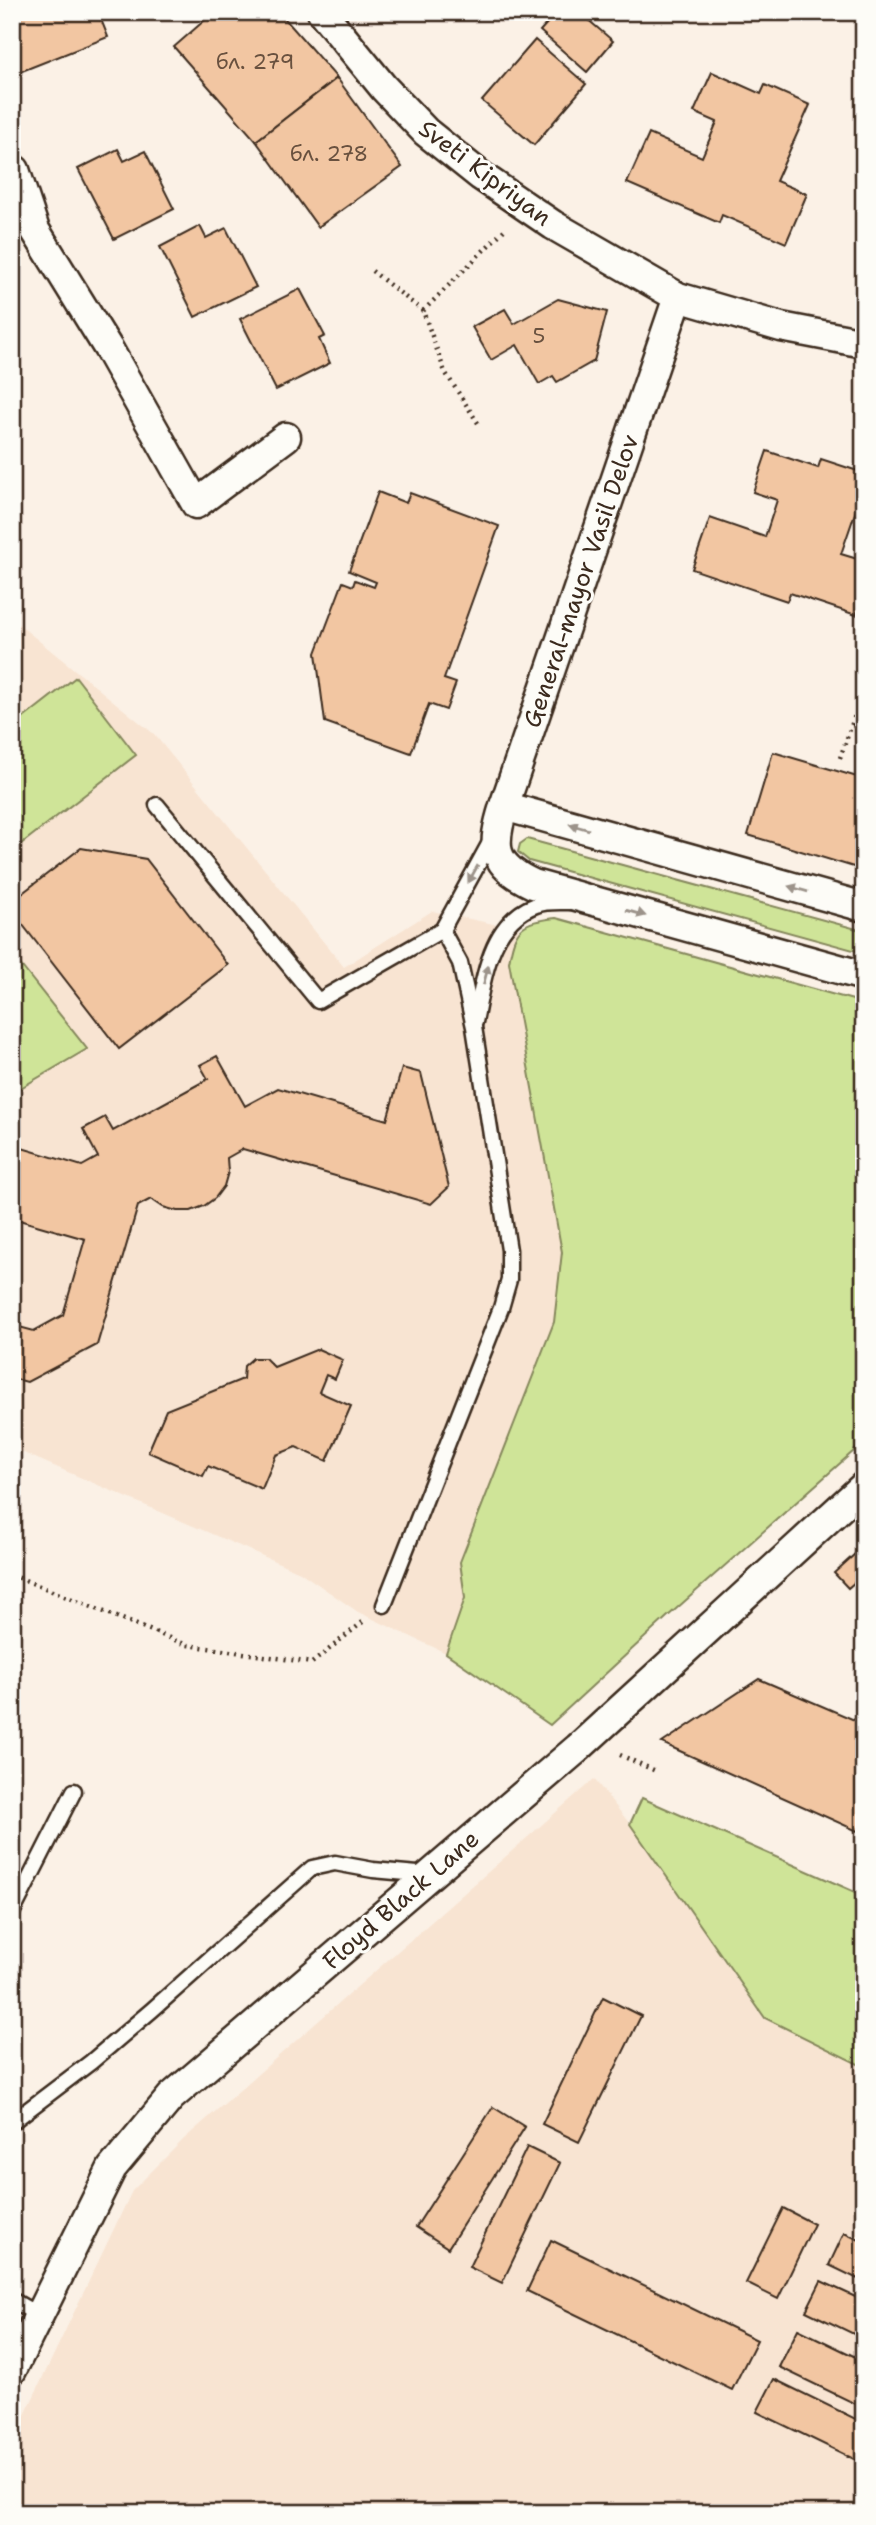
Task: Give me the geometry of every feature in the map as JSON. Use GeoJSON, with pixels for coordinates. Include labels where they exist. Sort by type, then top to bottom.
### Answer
{"type":"FeatureCollection","features":[{"type":"Feature","properties":{"kind":"street","name":"Sveti Kipriyan"},"geometry":{"type":"LineString","coordinates":[[322,12],[384,88],[426,132],[481,176],[552,225],[678,297],[781,327],[864,343]]}},
{"type":"Feature","properties":{"kind":"street"},"geometry":{"type":"LineString","coordinates":[[15,170],[36,230],[108,348],[196,504],[286,437]]}},
{"type":"Feature","properties":{"kind":"street","name":"General-mayor Vasil Delov"},"geometry":{"type":"LineString","coordinates":[[500,819],[678,297]]}},
{"type":"Feature","properties":{"kind":"street"},"geometry":{"type":"LineString","coordinates":[[864,907],[500,819],[497,851],[505,865],[516,876],[533,884],[864,976]]}},
{"type":"Feature","properties":{"kind":"street","name":"Floyd Black Lane"},"geometry":{"type":"LineString","coordinates":[[12,2370],[112,2168],[171,2097],[588,1739],[864,1486]]}},
{"type":"Feature","properties":{"kind":"lane"},"geometry":{"type":"LineString","coordinates":[[157,804],[318,1001],[442,930],[500,819]]}},
{"type":"Feature","properties":{"kind":"lane"},"geometry":{"type":"LineString","coordinates":[[474,1027],[485,974],[497,937],[515,916],[537,904],[592,901]]}},
{"type":"Feature","properties":{"kind":"lane"},"geometry":{"type":"LineString","coordinates":[[384,1605],[501,1308],[509,1280],[509,1250],[474,1027],[460,963],[442,930]]}},
{"type":"Feature","properties":{"kind":"lane"},"geometry":{"type":"LineString","coordinates":[[12,1913],[74,1791]]}},
{"type":"Feature","properties":{"kind":"lane"},"geometry":{"type":"LineString","coordinates":[[12,2122],[91,2062],[312,1868],[335,1863],[373,1870],[430,1875]]}},
{"type":"Feature","properties":{"kind":"lane"},"geometry":{"type":"LineString","coordinates":[[12,2300],[40,2316]]}},
{"type":"Feature","properties":{"kind":"path"},"geometry":{"type":"LineString","coordinates":[[423,311],[527,208]]}},
{"type":"Feature","properties":{"kind":"path"},"geometry":{"type":"LineString","coordinates":[[372,271],[423,311],[445,372],[478,423]]}},
{"type":"Feature","properties":{"kind":"path"},"geometry":{"type":"LineString","coordinates":[[840,758],[864,689]]}},
{"type":"Feature","properties":{"kind":"path"},"geometry":{"type":"LineString","coordinates":[[851,726],[864,724]]}},
{"type":"Feature","properties":{"kind":"path"},"geometry":{"type":"LineString","coordinates":[[12,1575],[187,1645],[312,1663],[384,1605]]}},
{"type":"Feature","properties":{"kind":"path"},"geometry":{"type":"LineString","coordinates":[[588,1739],[658,1772]]}},
{"type":"Feature","properties":{"kind":"shaded area"},"geometry":{"type":"Polygon","coordinates":[[[12,619],[154,734],[344,967],[432,911],[521,930],[562,1252],[554,1322],[460,1562],[465,1598],[446,1653],[358,1612],[300,1572],[12,1448],[12,1093],[86,1049],[12,954],[12,619]]]}},
{"type":"Feature","properties":{"kind":"shaded area"},"geometry":{"type":"Polygon","coordinates":[[[594,1779],[630,1824],[764,2018],[864,2067],[864,2513],[12,2513],[12,2442],[132,2191],[184,2139],[594,1779]]]}},
{"type":"Feature","properties":{"kind":"green space"},"geometry":{"type":"Polygon","coordinates":[[[76,677],[136,755],[12,851],[12,727],[76,677]]]}},
{"type":"Feature","properties":{"kind":"green space"},"geometry":{"type":"Polygon","coordinates":[[[527,839],[864,931],[864,953],[529,861],[518,852],[520,844],[527,839]]]}},
{"type":"Feature","properties":{"kind":"green space"},"geometry":{"type":"Polygon","coordinates":[[[556,918],[864,1003],[864,1442],[550,1725],[446,1653],[465,1598],[460,1562],[554,1322],[562,1252],[509,962],[514,941],[522,928],[527,924],[556,918]]]}},
{"type":"Feature","properties":{"kind":"green space"},"geometry":{"type":"Polygon","coordinates":[[[12,954],[87,1049],[12,1093],[12,954]]]}},
{"type":"Feature","properties":{"kind":"green space"},"geometry":{"type":"Polygon","coordinates":[[[642,1798],[864,1896],[864,2067],[765,2018],[630,1824],[642,1798]]]}},
{"type":"Feature","properties":{"kind":"building"},"geometry":{"type":"Polygon","coordinates":[[[12,12],[98,12],[108,37],[12,75],[12,12]]]}},
{"type":"Feature","properties":{"kind":"building"},"geometry":{"type":"Polygon","coordinates":[[[214,12],[279,12],[337,78],[256,141],[174,47],[214,12]]]}},
{"type":"Feature","properties":{"kind":"building"},"geometry":{"type":"Polygon","coordinates":[[[557,12],[579,12],[613,41],[587,72],[540,31],[557,12]]]}},
{"type":"Feature","properties":{"kind":"building"},"geometry":{"type":"Polygon","coordinates":[[[535,40],[586,84],[534,145],[482,101],[535,40]]]}},
{"type":"Feature","properties":{"kind":"building"},"geometry":{"type":"Polygon","coordinates":[[[712,72],[761,94],[765,85],[810,105],[776,181],[807,194],[786,243],[722,215],[719,223],[627,183],[649,134],[702,157],[717,122],[694,112],[712,72]]]}},
{"type":"Feature","properties":{"kind":"building"},"geometry":{"type":"Polygon","coordinates":[[[337,78],[402,167],[318,227],[256,141],[337,78]]]}},
{"type":"Feature","properties":{"kind":"building"},"geometry":{"type":"Polygon","coordinates":[[[118,149],[124,161],[145,151],[174,209],[114,239],[78,169],[118,149]]]}},
{"type":"Feature","properties":{"kind":"building"},"geometry":{"type":"Polygon","coordinates":[[[200,226],[206,238],[226,228],[256,287],[195,317],[160,247],[200,226]]]}},
{"type":"Feature","properties":{"kind":"building"},"geometry":{"type":"Polygon","coordinates":[[[300,289],[325,336],[319,339],[330,363],[276,390],[240,319],[300,289]]]}},
{"type":"Feature","properties":{"kind":"building"},"geometry":{"type":"Polygon","coordinates":[[[558,299],[607,312],[594,361],[557,382],[553,376],[539,384],[517,345],[491,360],[472,327],[505,309],[514,324],[558,299]]]}},
{"type":"Feature","properties":{"kind":"building"},"geometry":{"type":"Polygon","coordinates":[[[767,451],[818,468],[821,459],[864,473],[864,487],[841,554],[864,561],[864,592],[856,615],[790,593],[787,601],[692,569],[710,518],[765,537],[777,500],[753,492],[767,451]]]}},
{"type":"Feature","properties":{"kind":"building"},"geometry":{"type":"Polygon","coordinates":[[[378,492],[406,503],[410,493],[499,526],[444,679],[456,683],[446,710],[429,704],[411,753],[325,722],[316,653],[343,582],[353,586],[355,580],[374,587],[376,582],[349,571],[378,492]]]}},
{"type":"Feature","properties":{"kind":"building"},"geometry":{"type":"Polygon","coordinates":[[[773,752],[864,779],[864,845],[857,868],[748,835],[773,752]]]}},
{"type":"Feature","properties":{"kind":"building"},"geometry":{"type":"Polygon","coordinates":[[[81,848],[146,859],[228,965],[119,1049],[12,911],[12,901],[81,848]]]}},
{"type":"Feature","properties":{"kind":"building"},"geometry":{"type":"Polygon","coordinates":[[[217,1056],[245,1106],[278,1088],[387,1120],[402,1068],[421,1073],[449,1187],[431,1204],[243,1149],[227,1158],[228,1172],[224,1186],[215,1198],[204,1206],[191,1211],[177,1211],[163,1207],[151,1199],[138,1206],[97,1345],[27,1382],[12,1378],[12,1325],[34,1331],[63,1315],[85,1239],[12,1218],[12,1145],[82,1166],[98,1157],[83,1129],[105,1117],[113,1131],[208,1079],[200,1065],[217,1056]]]}},
{"type":"Feature","properties":{"kind":"building"},"geometry":{"type":"Polygon","coordinates":[[[318,1349],[343,1360],[335,1379],[326,1375],[319,1392],[351,1406],[327,1461],[296,1447],[276,1455],[262,1489],[208,1466],[203,1476],[148,1452],[166,1410],[243,1379],[244,1366],[253,1358],[265,1358],[274,1367],[318,1349]]]}},
{"type":"Feature","properties":{"kind":"building"},"geometry":{"type":"Polygon","coordinates":[[[855,1554],[864,1564],[864,1574],[848,1588],[834,1573],[855,1554]]]}},
{"type":"Feature","properties":{"kind":"building"},"geometry":{"type":"Polygon","coordinates":[[[759,1679],[859,1722],[864,1711],[864,1834],[662,1743],[759,1679]]]}},
{"type":"Feature","properties":{"kind":"building"},"geometry":{"type":"Polygon","coordinates":[[[603,1997],[641,2016],[579,2142],[542,2124],[603,1997]]]}},
{"type":"Feature","properties":{"kind":"building"},"geometry":{"type":"Polygon","coordinates":[[[493,2107],[525,2127],[448,2248],[416,2227],[493,2107]]]}},
{"type":"Feature","properties":{"kind":"building"},"geometry":{"type":"Polygon","coordinates":[[[527,2147],[560,2163],[502,2283],[469,2267],[527,2147]]]}},
{"type":"Feature","properties":{"kind":"building"},"geometry":{"type":"Polygon","coordinates":[[[783,2208],[814,2224],[778,2299],[746,2283],[783,2208]]]}},
{"type":"Feature","properties":{"kind":"building"},"geometry":{"type":"Polygon","coordinates":[[[844,2233],[864,2242],[864,2282],[829,2265],[844,2233]]]}},
{"type":"Feature","properties":{"kind":"building"},"geometry":{"type":"Polygon","coordinates":[[[551,2240],[757,2340],[732,2390],[527,2291],[551,2240]]]}},
{"type":"Feature","properties":{"kind":"building"},"geometry":{"type":"Polygon","coordinates":[[[821,2281],[864,2301],[864,2339],[806,2311],[821,2281]]]}},
{"type":"Feature","properties":{"kind":"building"},"geometry":{"type":"Polygon","coordinates":[[[798,2329],[864,2361],[864,2408],[779,2367],[798,2329]]]}},
{"type":"Feature","properties":{"kind":"building"},"geometry":{"type":"Polygon","coordinates":[[[774,2379],[864,2423],[864,2464],[757,2412],[774,2379]]]}}]}
